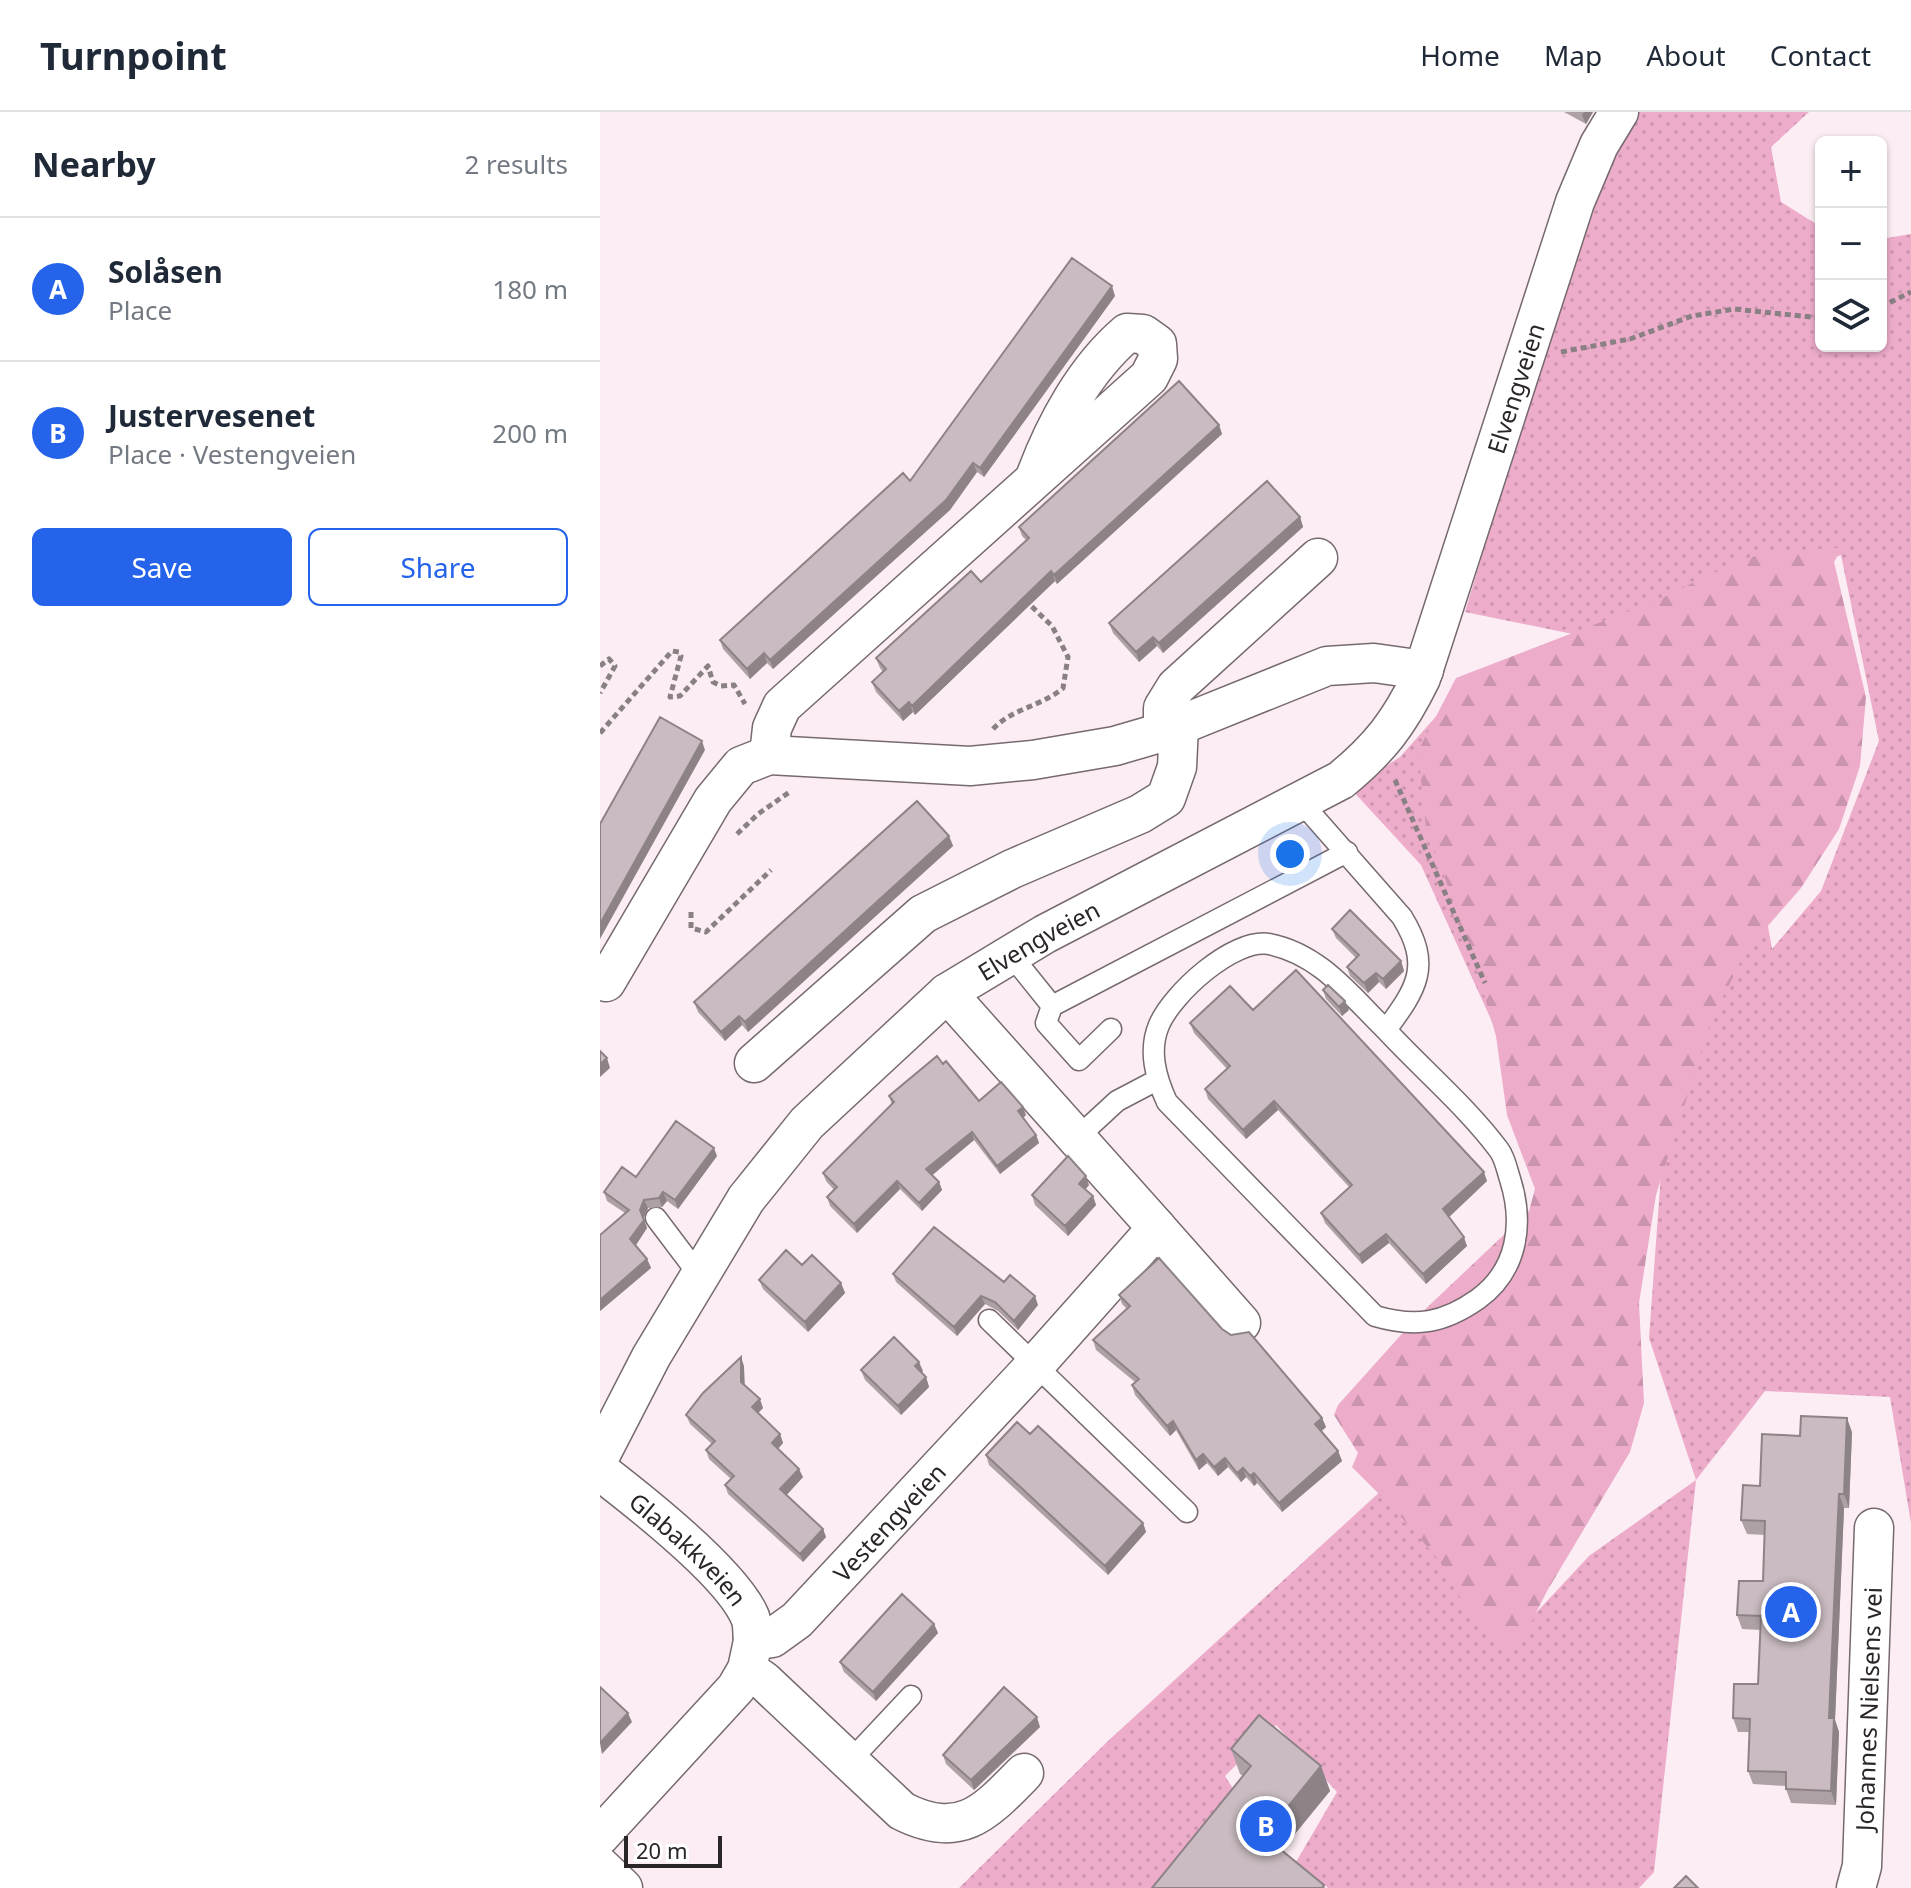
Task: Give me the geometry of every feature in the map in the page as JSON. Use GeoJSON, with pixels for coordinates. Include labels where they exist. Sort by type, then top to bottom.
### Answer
{"type":"FeatureCollection","features":[{"type":"Feature","properties":{"kind":"street","name":"Elvengveien"},"geometry":{"type":"LineString","coordinates":[[600,1456],[699,1275],[746,1199],[807,1123],[947,993],[1011,955],[1341,780],[1399,723],[1424,670],[1575,202],[1599,145],[1619,112]]}},
{"type":"Feature","properties":{"kind":"street"},"geometry":{"type":"LineString","coordinates":[[606,982],[713,800],[741,766],[771,742],[782,706],[1036,475]]}},
{"type":"Feature","properties":{"kind":"street"},"geometry":{"type":"LineString","coordinates":[[754,1063],[923,914],[1012,869],[1097,835],[1166,798],[1177,767],[1171,729],[1163,708],[1176,687],[1318,558]]}},
{"type":"Feature","properties":{"kind":"street"},"geometry":{"type":"LineString","coordinates":[[771,742],[977,765],[1071,755],[1171,729],[1327,666],[1374,663],[1424,670]]}},
{"type":"Feature","properties":{"kind":"street"},"geometry":{"type":"LineString","coordinates":[[947,993],[1241,1323]]}},
{"type":"Feature","properties":{"kind":"street","name":"Vestengveien"},"geometry":{"type":"LineString","coordinates":[[600,1836],[703,1725],[750,1655],[797,1620],[1035,1365],[1157,1228]]}},
{"type":"Feature","properties":{"kind":"street","name":"Glabakkveien"},"geometry":{"type":"LineString","coordinates":[[600,1471],[643,1504],[723,1580],[751,1620],[750,1655]]}},
{"type":"Feature","properties":{"kind":"street","name":"Johannes Nielsens vei"},"geometry":{"type":"LineString","coordinates":[[1856,1888],[1862,1866],[1874,1528]]}},
{"type":"Feature","properties":{"kind":"street"},"geometry":{"type":"LineString","coordinates":[[750,1655],[764,1681],[902,1811],[927,1823],[952,1825],[975,1817],[995,1803],[1024,1773]]}},
{"type":"Feature","properties":{"kind":"street"},"geometry":{"type":"LineString","coordinates":[[600,1866],[623,1888]]}},
{"type":"Feature","properties":{"kind":"lane"},"geometry":{"type":"LineString","coordinates":[[1301,802],[1402,917],[1418,952],[1420,976],[1407,1002],[1386,1030]]}},
{"type":"Feature","properties":{"kind":"lane"},"geometry":{"type":"LineString","coordinates":[[1111,1029],[1079,1060],[1046,1023],[1052,1006],[1347,852]]}},
{"type":"Feature","properties":{"kind":"lane"},"geometry":{"type":"LineString","coordinates":[[1265,943],[1305,955],[1320,965],[1386,1030],[1501,1152],[1514,1193],[1518,1222],[1514,1251],[1503,1274],[1485,1294],[1457,1314],[1427,1324],[1403,1324],[1375,1316],[1167,1102],[1157,1080],[1153,1052],[1159,1025],[1183,990],[1237,949],[1265,943]]}},
{"type":"Feature","properties":{"kind":"lane"},"geometry":{"type":"LineString","coordinates":[[1011,955],[1052,1006]]}},
{"type":"Feature","properties":{"kind":"lane"},"geometry":{"type":"LineString","coordinates":[[1078,1137],[1117,1101],[1157,1080]]}},
{"type":"Feature","properties":{"kind":"lane"},"geometry":{"type":"LineString","coordinates":[[656,1218],[699,1275]]}},
{"type":"Feature","properties":{"kind":"lane"},"geometry":{"type":"LineString","coordinates":[[989,1320],[1187,1512]]}},
{"type":"Feature","properties":{"kind":"lane"},"geometry":{"type":"LineString","coordinates":[[850,1761],[911,1696]]}},
{"type":"Feature","properties":{"kind":"path"},"geometry":{"type":"LineString","coordinates":[[1887,304],[1911,292]]}},
{"type":"Feature","properties":{"kind":"path"},"geometry":{"type":"LineString","coordinates":[[1524,357],[1589,349],[1630,339],[1692,316],[1734,309],[1815,317]]}},
{"type":"Feature","properties":{"kind":"path"},"geometry":{"type":"LineString","coordinates":[[977,765],[978,744],[1000,721],[1048,701],[1063,688],[1068,657],[1052,626],[1021,595]]}},
{"type":"Feature","properties":{"kind":"path"},"geometry":{"type":"LineString","coordinates":[[600,733],[675,651],[681,656],[670,697],[680,696],[708,666],[713,682],[721,686],[734,685],[771,742]]}},
{"type":"Feature","properties":{"kind":"path"},"geometry":{"type":"LineString","coordinates":[[600,666],[609,659],[614,661],[613,672],[600,693]]}},
{"type":"Feature","properties":{"kind":"path"},"geometry":{"type":"LineString","coordinates":[[1381,744],[1402,799],[1485,983]]}},
{"type":"Feature","properties":{"kind":"path"},"geometry":{"type":"LineString","coordinates":[[731,841],[758,814],[794,789]]}},
{"type":"Feature","properties":{"kind":"path"},"geometry":{"type":"LineString","coordinates":[[695,903],[689,925],[698,932],[706,932],[771,870]]}},
{"type":"Feature","properties":{"kind":"green space"},"geometry":{"type":"Polygon","coordinates":[[[1639,112],[1809,112],[1771,147],[1781,202],[1815,223],[1815,352],[1887,352],[1887,238],[1911,234],[1911,1523],[1890,1397],[1765,1391],[1696,1480],[1649,1338],[1662,1160],[1536,1119],[1421,865],[1351,789],[1400,757],[1447,704],[1756,858],[1772,949],[1821,891],[1879,741],[1841,555],[1602,640],[1465,612],[1582,223],[1639,112]]]}},
{"type":"Feature","properties":{"kind":"green space"},"geometry":{"type":"Polygon","coordinates":[[[1842,548],[1834,562],[1866,697],[1860,766],[1839,829],[1801,888],[1746,951],[1711,1021],[1656,1195],[1639,1303],[1644,1403],[1630,1452],[1547,1591],[1519,1647],[1509,1650],[1467,1609],[1439,1560],[1352,1467],[1358,1453],[1334,1415],[1338,1405],[1417,1317],[1529,1211],[1535,1189],[1507,1115],[1496,1036],[1471,949],[1426,827],[1418,751],[1456,678],[1658,600],[1768,551],[1842,548]]]}},
{"type":"Feature","properties":{"kind":"green space"},"geometry":{"type":"Polygon","coordinates":[[[1395,1478],[1534,1615],[1589,1556],[1696,1480],[1654,1872],[1639,1888],[1328,1888],[1296,1862],[1337,1792],[1276,1725],[1225,1776],[1242,1803],[1174,1888],[959,1888],[1108,1741],[1395,1478]]]}},
{"type":"Feature","properties":{"kind":"building"},"geometry":{"type":"Polygon","coordinates":[[[1072,258],[1112,286],[980,468],[973,463],[946,500],[770,660],[764,653],[747,669],[720,640],[903,473],[910,481],[1072,258]]]}},
{"type":"Feature","properties":{"kind":"building"},"geometry":{"type":"Polygon","coordinates":[[[1179,381],[1219,425],[1054,575],[1051,571],[912,706],[909,702],[899,711],[872,682],[886,669],[876,658],[971,571],[981,582],[1029,538],[1019,527],[1179,381]]]}},
{"type":"Feature","properties":{"kind":"building"},"geometry":{"type":"Polygon","coordinates":[[[1267,481],[1300,517],[1159,643],[1153,637],[1136,652],[1109,623],[1267,481]]]}},
{"type":"Feature","properties":{"kind":"building"},"geometry":{"type":"Polygon","coordinates":[[[660,717],[702,741],[600,924],[600,824],[660,717]]]}},
{"type":"Feature","properties":{"kind":"building"},"geometry":{"type":"Polygon","coordinates":[[[917,801],[949,836],[745,1022],[739,1016],[721,1032],[694,1002],[917,801]]]}},
{"type":"Feature","properties":{"kind":"building"},"geometry":{"type":"Polygon","coordinates":[[[1350,910],[1401,961],[1383,979],[1376,973],[1364,983],[1347,967],[1359,955],[1332,929],[1350,910]]]}},
{"type":"Feature","properties":{"kind":"building"},"geometry":{"type":"Polygon","coordinates":[[[1296,970],[1484,1172],[1443,1209],[1464,1237],[1423,1274],[1386,1234],[1359,1255],[1321,1213],[1352,1185],[1274,1101],[1243,1130],[1205,1089],[1230,1066],[1190,1023],[1230,986],[1253,1010],[1296,970]]]}},
{"type":"Feature","properties":{"kind":"building"},"geometry":{"type":"Polygon","coordinates":[[[1328,985],[1345,1001],[1339,1007],[1323,990],[1328,985]]]}},
{"type":"Feature","properties":{"kind":"building"},"geometry":{"type":"Polygon","coordinates":[[[600,1051],[607,1058],[600,1064],[600,1051]]]}},
{"type":"Feature","properties":{"kind":"building"},"geometry":{"type":"Polygon","coordinates":[[[937,1056],[943,1064],[946,1061],[979,1101],[1001,1082],[1023,1107],[1018,1111],[1036,1135],[997,1166],[972,1132],[926,1169],[939,1182],[919,1203],[897,1181],[854,1224],[827,1197],[837,1187],[823,1173],[894,1102],[889,1096],[937,1056]]]}},
{"type":"Feature","properties":{"kind":"building"},"geometry":{"type":"Polygon","coordinates":[[[676,1121],[714,1148],[675,1200],[663,1192],[659,1198],[644,1200],[640,1210],[644,1220],[630,1239],[647,1259],[600,1300],[600,1235],[629,1210],[604,1192],[622,1167],[636,1177],[676,1121]]]}},
{"type":"Feature","properties":{"kind":"building"},"geometry":{"type":"Polygon","coordinates":[[[1068,1156],[1086,1176],[1079,1184],[1093,1196],[1065,1226],[1032,1195],[1068,1156]]]}},
{"type":"Feature","properties":{"kind":"building"},"geometry":{"type":"Polygon","coordinates":[[[934,1227],[1004,1282],[1010,1275],[1035,1296],[1014,1321],[995,1302],[981,1296],[954,1327],[893,1274],[934,1227]]]}},
{"type":"Feature","properties":{"kind":"building"},"geometry":{"type":"Polygon","coordinates":[[[786,1250],[802,1265],[812,1255],[841,1283],[805,1322],[759,1280],[786,1250]]]}},
{"type":"Feature","properties":{"kind":"building"},"geometry":{"type":"Polygon","coordinates":[[[1159,1258],[1222,1329],[1231,1335],[1249,1332],[1322,1418],[1315,1424],[1338,1451],[1279,1503],[1254,1473],[1250,1476],[1243,1468],[1237,1473],[1225,1458],[1214,1467],[1203,1454],[1196,1460],[1173,1421],[1167,1426],[1132,1385],[1139,1379],[1093,1340],[1130,1306],[1119,1295],[1159,1258]]]}},
{"type":"Feature","properties":{"kind":"building"},"geometry":{"type":"Polygon","coordinates":[[[894,1337],[919,1362],[915,1366],[926,1377],[898,1406],[861,1370],[894,1337]]]}},
{"type":"Feature","properties":{"kind":"building"},"geometry":{"type":"Polygon","coordinates":[[[741,1357],[741,1382],[760,1399],[752,1407],[780,1434],[772,1443],[799,1469],[780,1489],[823,1529],[800,1554],[725,1485],[734,1476],[706,1450],[715,1441],[686,1415],[703,1393],[741,1357]]]}},
{"type":"Feature","properties":{"kind":"building"},"geometry":{"type":"Polygon","coordinates":[[[1801,1416],[1847,1418],[1844,1494],[1839,1494],[1829,1718],[1834,1718],[1831,1791],[1786,1789],[1786,1772],[1748,1771],[1750,1719],[1733,1718],[1734,1684],[1758,1684],[1761,1616],[1737,1615],[1739,1581],[1763,1581],[1765,1521],[1741,1520],[1743,1485],[1760,1486],[1762,1434],[1800,1436],[1801,1416]]]}},
{"type":"Feature","properties":{"kind":"building"},"geometry":{"type":"Polygon","coordinates":[[[1017,1422],[1030,1434],[1038,1426],[1143,1523],[1105,1566],[986,1455],[1017,1422]]]}},
{"type":"Feature","properties":{"kind":"building"},"geometry":{"type":"Polygon","coordinates":[[[902,1594],[934,1624],[873,1692],[840,1662],[902,1594]]]}},
{"type":"Feature","properties":{"kind":"building"},"geometry":{"type":"Polygon","coordinates":[[[600,1687],[628,1713],[600,1743],[600,1687]]]}},
{"type":"Feature","properties":{"kind":"building"},"geometry":{"type":"Polygon","coordinates":[[[1004,1687],[1037,1717],[971,1780],[943,1755],[1004,1687]]]}},
{"type":"Feature","properties":{"kind":"building"},"geometry":{"type":"Polygon","coordinates":[[[1259,1715],[1321,1766],[1264,1836],[1324,1885],[1322,1888],[1152,1888],[1251,1766],[1231,1749],[1259,1715]]]}},
{"type":"Feature","properties":{"kind":"building"},"geometry":{"type":"Polygon","coordinates":[[[1686,1876],[1698,1888],[1674,1888],[1686,1876]]]}},
{"type":"Feature","properties":{"kind":"place","name":"Solåsen"},"geometry":{"type":"Point","coordinates":[1791,1612]}},
{"type":"Feature","properties":{"kind":"place","name":"Justervesenet"},"geometry":{"type":"Point","coordinates":[1266,1826]}}]}
